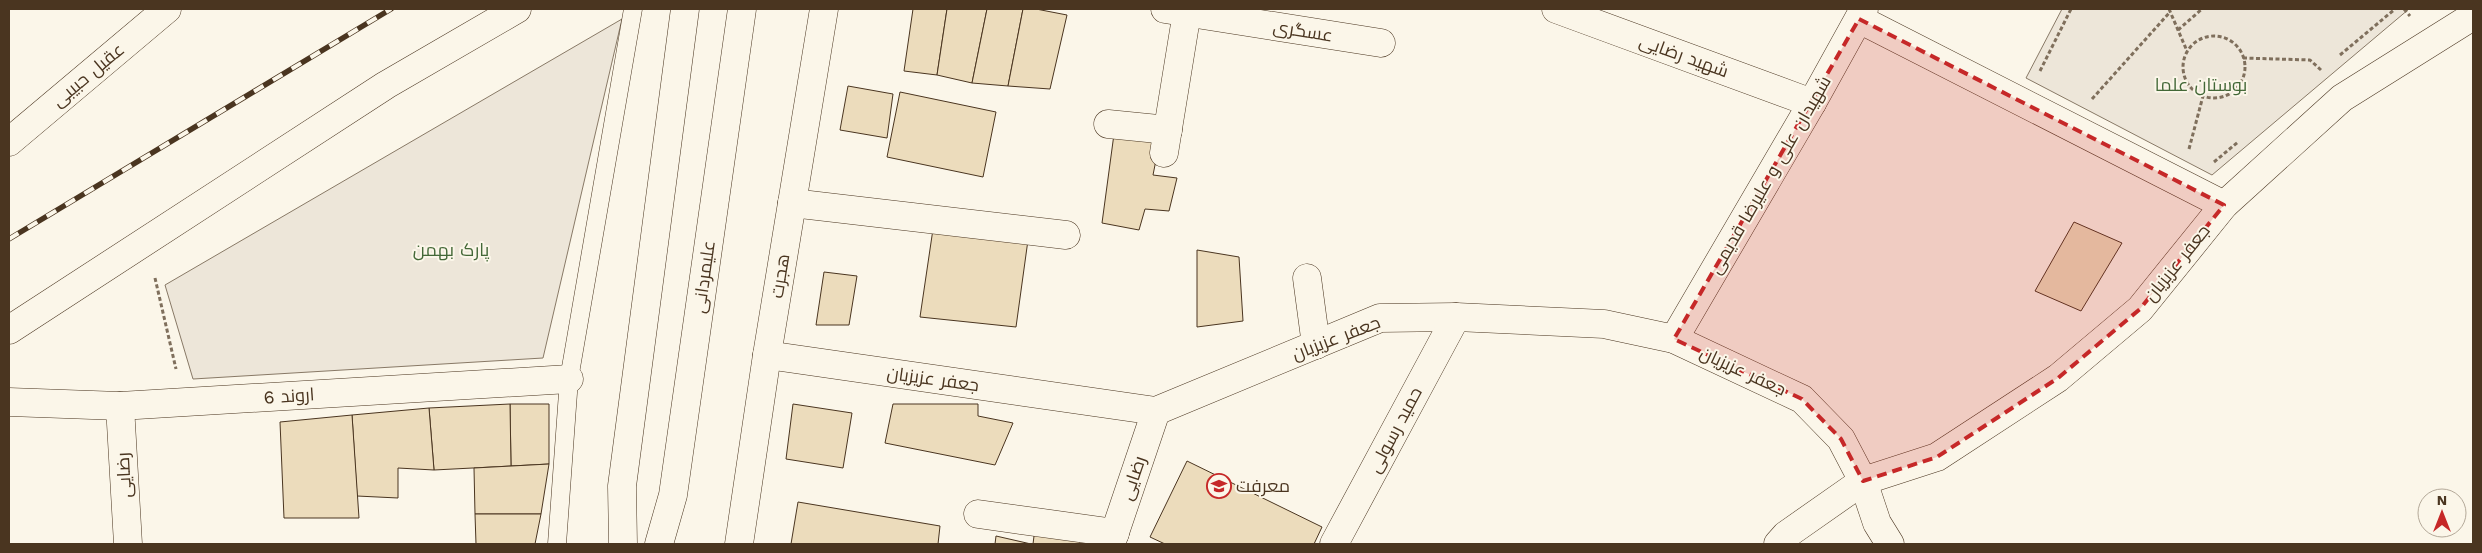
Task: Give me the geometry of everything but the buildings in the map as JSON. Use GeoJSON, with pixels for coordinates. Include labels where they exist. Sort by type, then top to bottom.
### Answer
{"type":"FeatureCollection","features":[{"type":"Feature","properties":{"kind":"street","name":"عقیل حبیبی"},"geometry":{"type":"LineString","coordinates":[[9,142],[167,9]]}},
{"type":"Feature","properties":{"kind":"street"},"geometry":{"type":"LineString","coordinates":[[9,330],[386,85],[517,9]]}},
{"type":"Feature","properties":{"kind":"street"},"geometry":{"type":"LineString","coordinates":[[623,544],[622,486],[685,9]]}},
{"type":"Feature","properties":{"kind":"street","name":"علیمردانی"},"geometry":{"type":"LineString","coordinates":[[659,544],[673,494],[742,9]]}},
{"type":"Feature","properties":{"kind":"street","name":"هجرت"},"geometry":{"type":"LineString","coordinates":[[739,544],[767,354],[824,9]]}},
{"type":"Feature","properties":{"kind":"street"},"geometry":{"type":"LineString","coordinates":[[1108,124],[1166,141],[1176,10]]}},
{"type":"Feature","properties":{"kind":"street","name":"عسگری"},"geometry":{"type":"LineString","coordinates":[[1176,10],[1381,43]]}},
{"type":"Feature","properties":{"kind":"street","name":"شهید رضایی"},"geometry":{"type":"LineString","coordinates":[[1556,10],[1812,103]]}},
{"type":"Feature","properties":{"kind":"street"},"geometry":{"type":"LineString","coordinates":[[1861,14],[2224,205]]}},
{"type":"Feature","properties":{"kind":"street","name":"شهیدان علی و علیرضا قدیمی"},"geometry":{"type":"LineString","coordinates":[[1674,339],[1812,103],[1861,14]]}},
{"type":"Feature","properties":{"kind":"street","name":"جعفر عزیزیان"},"geometry":{"type":"LineString","coordinates":[[1778,544],[1786,535],[1863,481],[1937,457],[2058,378],[2140,309],[2224,205],[2342,98],[2473,16]]}},
{"type":"Feature","properties":{"kind":"street"},"geometry":{"type":"LineString","coordinates":[[792,203],[1066,235]]}},
{"type":"Feature","properties":{"kind":"street"},"geometry":{"type":"LineString","coordinates":[[1307,278],[1316,344]]}},
{"type":"Feature","properties":{"kind":"street","name":"جعفر عزیزیان"},"geometry":{"type":"LineString","coordinates":[[767,354],[1156,411],[1380,318],[1456,317],[1604,324],[1674,339],[1802,399],[1841,439],[1863,481]]}},
{"type":"Feature","properties":{"kind":"street","name":"حمید رسولی"},"geometry":{"type":"LineString","coordinates":[[1334,544],[1456,317]]}},
{"type":"Feature","properties":{"kind":"street","name":"اروند 6"},"geometry":{"type":"LineString","coordinates":[[9,402],[120,406],[569,379]]}},
{"type":"Feature","properties":{"kind":"street","name":"رضایی"},"geometry":{"type":"LineString","coordinates":[[120,406],[128,544]]}},
{"type":"Feature","properties":{"kind":"street","name":"رضایی"},"geometry":{"type":"LineString","coordinates":[[1113,539],[1156,411]]}},
{"type":"Feature","properties":{"kind":"street"},"geometry":{"type":"LineString","coordinates":[[1863,481],[1877,523],[1890,544]]}},
{"type":"Feature","properties":{"kind":"street"},"geometry":{"type":"LineString","coordinates":[[978,514],[1113,539]]}},
{"type":"Feature","properties":{"kind":"lane"},"geometry":{"type":"LineString","coordinates":[[557,544],[569,379],[633,9]]}},
{"type":"Feature","properties":{"kind":"path"},"geometry":{"type":"LineString","coordinates":[[2038,74],[2071,9]]}},
{"type":"Feature","properties":{"kind":"path"},"geometry":{"type":"LineString","coordinates":[[2178,30],[2202,9]]}},
{"type":"Feature","properties":{"kind":"path"},"geometry":{"type":"LineString","coordinates":[[2336,59],[2395,9]]}},
{"type":"Feature","properties":{"kind":"path"},"geometry":{"type":"LineString","coordinates":[[2098,106],[2090,102],[2170,10],[2187,51]]}},
{"type":"Feature","properties":{"kind":"path"},"geometry":{"type":"LineString","coordinates":[[2210,37],[2224,38],[2236,46],[2243,58],[2245,71],[2240,84],[2230,94],[2217,98],[2203,96],[2191,89],[2184,77],[2183,64],[2187,51],[2197,41],[2210,37]]}},
{"type":"Feature","properties":{"kind":"path"},"geometry":{"type":"LineString","coordinates":[[2243,58],[2310,60],[2322,71]]}},
{"type":"Feature","properties":{"kind":"path"},"geometry":{"type":"LineString","coordinates":[[2314,77],[2329,65]]}},
{"type":"Feature","properties":{"kind":"path"},"geometry":{"type":"LineString","coordinates":[[2180,148],[2188,153],[2203,96]]}},
{"type":"Feature","properties":{"kind":"path"},"geometry":{"type":"LineString","coordinates":[[2210,165],[2240,140]]}},
{"type":"Feature","properties":{"kind":"path"},"geometry":{"type":"LineString","coordinates":[[147,240],[184,403]]}},
{"type":"Feature","properties":{"kind":"highlighted area"},"geometry":{"type":"Polygon","coordinates":[[[1859,19],[2224,205],[2140,309],[2058,378],[1937,457],[1863,481],[1841,439],[1802,399],[1674,339],[1859,19]]]}},
{"type":"Feature","properties":{"kind":"green space","name":"بوستان علما"},"geometry":{"type":"Polygon","coordinates":[[[2062,9],[2409,9],[2212,175],[2026,78],[2062,9]]]}},
{"type":"Feature","properties":{"kind":"green space","name":"پارک بهمن"},"geometry":{"type":"Polygon","coordinates":[[[622,19],[543,358],[193,379],[165,285],[622,19]]]}},
{"type":"Feature","properties":{"kind":"railway"},"geometry":{"type":"LineString","coordinates":[[9,239],[391,9]]}},
{"type":"Feature","properties":{"kind":"place","name":"معرفت"},"geometry":{"type":"Point","coordinates":[1219,486]}}]}
